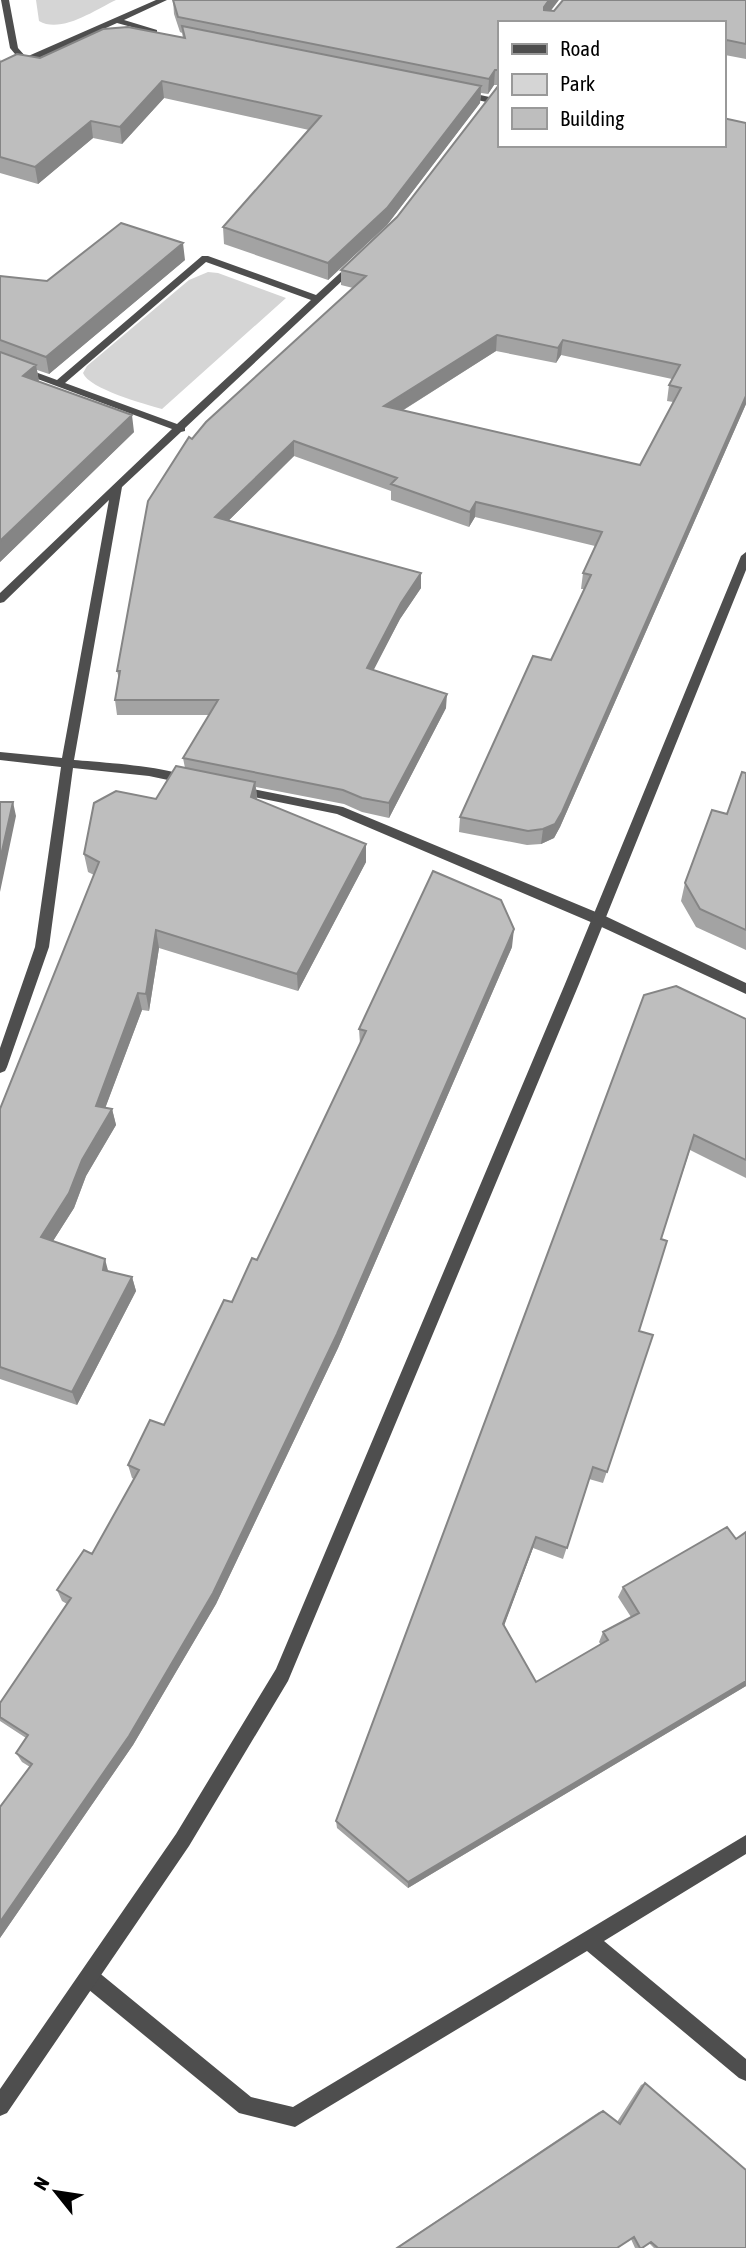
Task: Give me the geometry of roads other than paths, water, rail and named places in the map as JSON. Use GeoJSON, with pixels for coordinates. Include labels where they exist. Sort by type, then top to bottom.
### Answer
{"type":"FeatureCollection","features":[{"type":"Feature","properties":{"kind":"street"},"geometry":{"type":"LineString","coordinates":[[5,0],[14,48],[25,61]]}},
{"type":"Feature","properties":{"kind":"street"},"geometry":{"type":"LineString","coordinates":[[0,76],[25,61],[163,0]]}},
{"type":"Feature","properties":{"kind":"street"},"geometry":{"type":"LineString","coordinates":[[119,21],[138,29],[166,35]]}},
{"type":"Feature","properties":{"kind":"street"},"geometry":{"type":"LineString","coordinates":[[483,110],[498,90]]}},
{"type":"Feature","properties":{"kind":"street"},"geometry":{"type":"LineString","coordinates":[[450,92],[491,100]]}},
{"type":"Feature","properties":{"kind":"street"},"geometry":{"type":"LineString","coordinates":[[0,599],[365,255]]}},
{"type":"Feature","properties":{"kind":"street"},"geometry":{"type":"LineString","coordinates":[[58,383],[205,258],[319,299]]}},
{"type":"Feature","properties":{"kind":"street"},"geometry":{"type":"LineString","coordinates":[[0,362],[181,429]]}},
{"type":"Feature","properties":{"kind":"street"},"geometry":{"type":"LineString","coordinates":[[0,1067],[42,947],[71,736],[117,486]]}},
{"type":"Feature","properties":{"kind":"street"},"geometry":{"type":"LineString","coordinates":[[0,2106],[90,1978],[232,1766],[282,1675],[598,919],[746,556]]}},
{"type":"Feature","properties":{"kind":"street"},"geometry":{"type":"LineString","coordinates":[[0,757],[149,772],[204,783]]}},
{"type":"Feature","properties":{"kind":"street"},"geometry":{"type":"LineString","coordinates":[[231,788],[340,810],[598,919],[746,989]]}},
{"type":"Feature","properties":{"kind":"street"},"geometry":{"type":"LineString","coordinates":[[90,1978],[246,2106],[295,2117],[590,1941],[746,1844]]}},
{"type":"Feature","properties":{"kind":"street"},"geometry":{"type":"LineString","coordinates":[[590,1941],[746,2071]]}}]}
